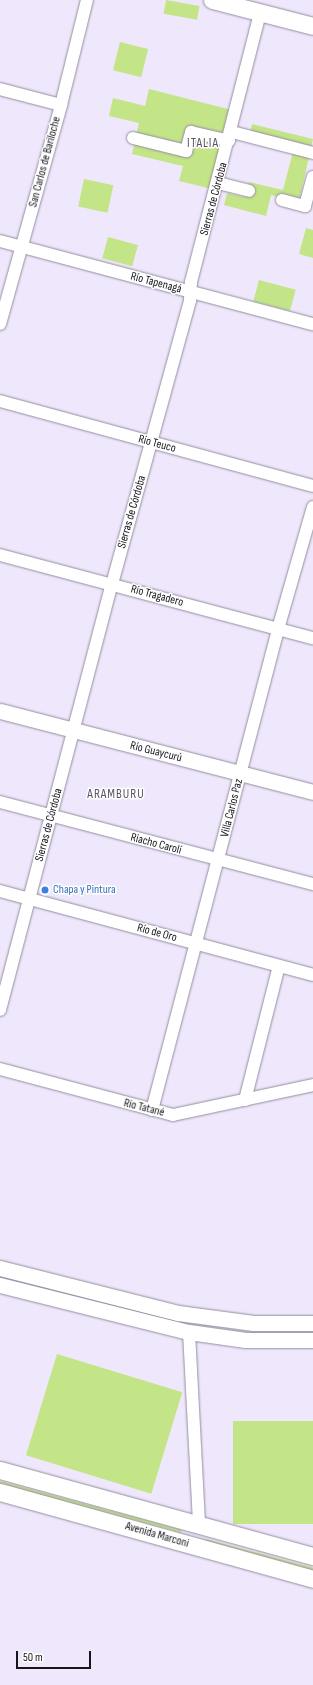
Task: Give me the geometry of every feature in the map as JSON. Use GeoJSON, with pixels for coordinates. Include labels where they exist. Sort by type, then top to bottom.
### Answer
{"type":"FeatureCollection","features":[{"type":"Feature","properties":{"kind":"main road"},"geometry":{"type":"LineString","coordinates":[[212,0],[258,6],[312,21]]}},
{"type":"Feature","properties":{"kind":"main road","name":"Avenida Marconi"},"geometry":{"type":"LineString","coordinates":[[0,1470],[199,1526],[313,1556]]}},
{"type":"Feature","properties":{"kind":"main road","name":"Avenida Marconi"},"geometry":{"type":"LineString","coordinates":[[0,1492],[313,1579]]}},
{"type":"Feature","properties":{"kind":"main road"},"geometry":{"type":"LineString","coordinates":[[194,1546],[199,1526]]}},
{"type":"Feature","properties":{"kind":"street","name":"San Carlos de Bariloche"},"geometry":{"type":"LineString","coordinates":[[0,324],[20,247],[61,105],[87,0]]}},
{"type":"Feature","properties":{"kind":"street","name":"Sierras de Córdoba"},"geometry":{"type":"LineString","coordinates":[[0,1010],[28,899],[52,816],[73,731],[191,292],[191,282],[230,137],[258,6]]}},
{"type":"Feature","properties":{"kind":"street"},"geometry":{"type":"LineString","coordinates":[[0,89],[61,105]]}},
{"type":"Feature","properties":{"kind":"street"},"geometry":{"type":"LineString","coordinates":[[133,138],[186,151],[191,132],[230,137],[313,153]]}},
{"type":"Feature","properties":{"kind":"street"},"geometry":{"type":"LineString","coordinates":[[282,200],[305,206],[313,177]]}},
{"type":"Feature","properties":{"kind":"street"},"geometry":{"type":"LineString","coordinates":[[218,183],[249,192]]}},
{"type":"Feature","properties":{"kind":"street","name":"Río Tapenagá"},"geometry":{"type":"LineString","coordinates":[[0,241],[313,324]]}},
{"type":"Feature","properties":{"kind":"street","name":"Río Teuco"},"geometry":{"type":"LineString","coordinates":[[0,401],[313,486]]}},
{"type":"Feature","properties":{"kind":"street","name":"Villa Carlos Paz"},"geometry":{"type":"LineString","coordinates":[[152,1110],[197,944],[278,630],[313,507]]}},
{"type":"Feature","properties":{"kind":"street","name":"Río Tragadero"},"geometry":{"type":"LineString","coordinates":[[0,555],[278,630],[313,638]]}},
{"type":"Feature","properties":{"kind":"street","name":"Río Guaycurú"},"geometry":{"type":"LineString","coordinates":[[0,711],[313,792]]}},
{"type":"Feature","properties":{"kind":"street","name":"Riacho Carolí"},"geometry":{"type":"LineString","coordinates":[[0,802],[313,884]]}},
{"type":"Feature","properties":{"kind":"street","name":"Río de Oro"},"geometry":{"type":"LineString","coordinates":[[0,892],[313,975]]}},
{"type":"Feature","properties":{"kind":"street"},"geometry":{"type":"LineString","coordinates":[[245,1100],[279,966]]}},
{"type":"Feature","properties":{"kind":"street","name":"Río Tatané"},"geometry":{"type":"LineString","coordinates":[[0,1069],[173,1115],[313,1086]]}},
{"type":"Feature","properties":{"kind":"street"},"geometry":{"type":"LineString","coordinates":[[0,1268],[178,1313],[253,1323],[313,1323]]}},
{"type":"Feature","properties":{"kind":"street"},"geometry":{"type":"LineString","coordinates":[[0,1285],[189,1332],[245,1340],[313,1340]]}},
{"type":"Feature","properties":{"kind":"street"},"geometry":{"type":"LineString","coordinates":[[189,1332],[199,1526]]}},
{"type":"Feature","properties":{"kind":"green space"},"geometry":{"type":"Polygon","coordinates":[[[166,0],[199,6],[197,20],[164,14],[166,0]]]}},
{"type":"Feature","properties":{"kind":"green space"},"geometry":{"type":"Polygon","coordinates":[[[120,42],[148,49],[141,77],[113,70],[120,42]]]}},
{"type":"Feature","properties":{"kind":"green space"},"geometry":{"type":"Polygon","coordinates":[[[149,89],[232,110],[212,189],[179,181],[183,166],[132,154],[139,123],[109,116],[113,98],[145,106],[149,89]]]}},
{"type":"Feature","properties":{"kind":"green space"},"geometry":{"type":"Polygon","coordinates":[[[252,124],[313,139],[299,201],[271,195],[266,216],[224,205],[227,193],[245,197],[249,182],[283,190],[295,144],[250,133],[252,124]]]}},
{"type":"Feature","properties":{"kind":"green space"},"geometry":{"type":"Polygon","coordinates":[[[84,179],[113,185],[108,213],[78,206],[84,179]]]}},
{"type":"Feature","properties":{"kind":"green space"},"geometry":{"type":"Polygon","coordinates":[[[306,228],[313,230],[313,258],[299,254],[306,228]]]}},
{"type":"Feature","properties":{"kind":"green space"},"geometry":{"type":"Polygon","coordinates":[[[108,237],[138,245],[132,266],[102,258],[108,237]]]}},
{"type":"Feature","properties":{"kind":"green space"},"geometry":{"type":"Polygon","coordinates":[[[259,280],[296,290],[290,311],[253,301],[259,280]]]}},
{"type":"Feature","properties":{"kind":"green space"},"geometry":{"type":"Polygon","coordinates":[[[57,1354],[182,1392],[151,1494],[26,1455],[57,1354]]]}},
{"type":"Feature","properties":{"kind":"green space"},"geometry":{"type":"Polygon","coordinates":[[[233,1421],[313,1421],[313,1524],[233,1524],[233,1421]]]}},
{"type":"Feature","properties":{"kind":"green space"},"geometry":{"type":"Polygon","coordinates":[[[0,1481],[182,1530],[181,1533],[0,1484],[0,1481]]]}},
{"type":"Feature","properties":{"kind":"green space"},"geometry":{"type":"Polygon","coordinates":[[[206,1539],[313,1568],[312,1571],[205,1542],[206,1539]]]}},
{"type":"Feature","properties":{"kind":"place","name":"Chapa y Pintura"},"geometry":{"type":"Point","coordinates":[45,890]}},
{"type":"Feature","properties":{"kind":"district","name":"ITALIA"},"geometry":{"type":"Point","coordinates":[203,143]}},
{"type":"Feature","properties":{"kind":"district","name":"ARAMBURU"},"geometry":{"type":"Point","coordinates":[116,794]}}]}
